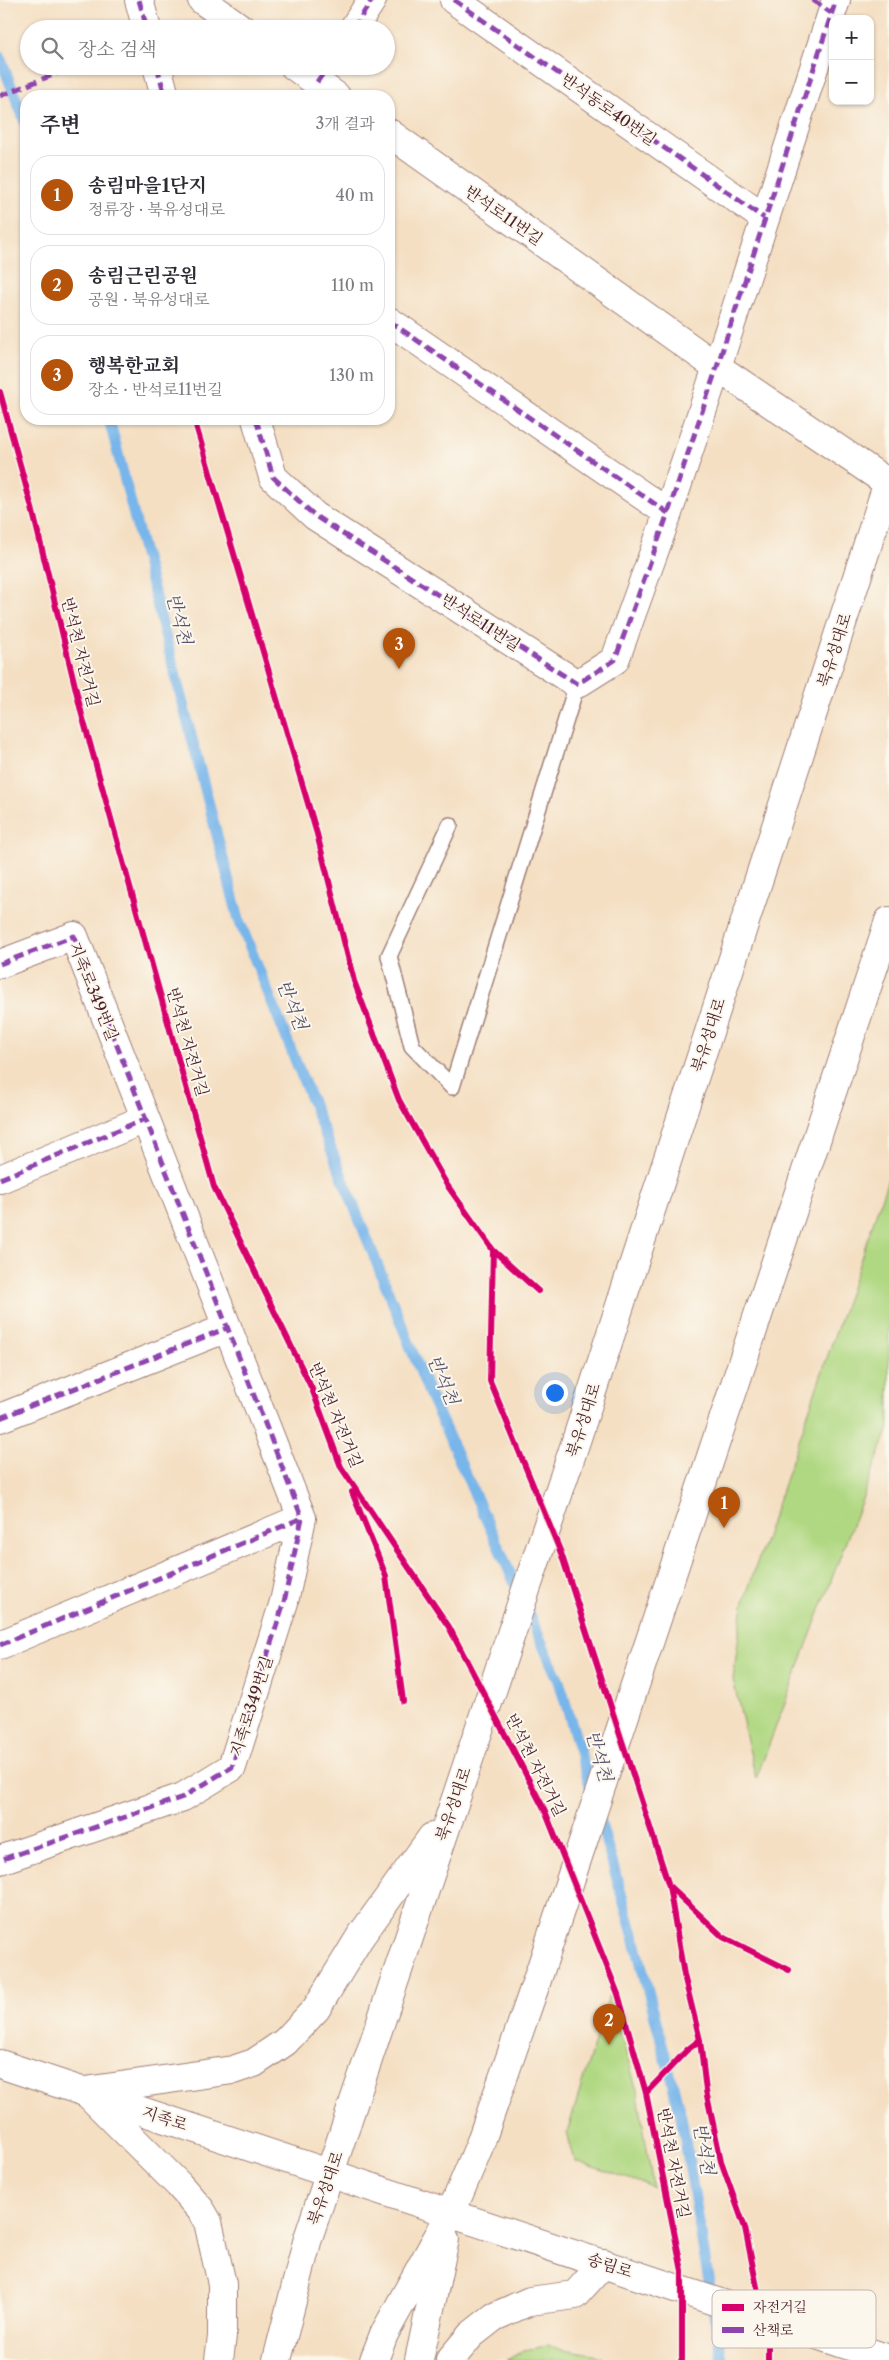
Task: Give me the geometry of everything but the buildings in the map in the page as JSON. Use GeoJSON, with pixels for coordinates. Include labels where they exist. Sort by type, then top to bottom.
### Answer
{"type":"FeatureCollection","features":[{"type":"Feature","properties":{"kind":"street"},"geometry":{"type":"LineString","coordinates":[[139,0],[145,20]]}},
{"type":"Feature","properties":{"kind":"street"},"geometry":{"type":"LineString","coordinates":[[202,0],[230,20]]}},
{"type":"Feature","properties":{"kind":"street"},"geometry":{"type":"LineString","coordinates":[[359,20],[372,0]]}},
{"type":"Feature","properties":{"kind":"street","name":"반석동로40번길"},"geometry":{"type":"LineString","coordinates":[[454,0],[764,218]]}},
{"type":"Feature","properties":{"kind":"street"},"geometry":{"type":"LineString","coordinates":[[577,684],[615,660],[668,513],[717,367],[764,218],[827,4]]}},
{"type":"Feature","properties":{"kind":"street"},"geometry":{"type":"LineString","coordinates":[[159,75],[163,90]]}},
{"type":"Feature","properties":{"kind":"street"},"geometry":{"type":"LineString","coordinates":[[313,75],[327,82]]}},
{"type":"Feature","properties":{"kind":"street","name":"반석로11번길"},"geometry":{"type":"LineString","coordinates":[[395,138],[717,367],[888,481]]}},
{"type":"Feature","properties":{"kind":"street"},"geometry":{"type":"LineString","coordinates":[[395,325],[668,513]]}},
{"type":"Feature","properties":{"kind":"street","name":"반석로11번길"},"geometry":{"type":"LineString","coordinates":[[258,425],[273,477],[315,516],[577,684]]}},
{"type":"Feature","properties":{"kind":"street","name":"북유성대로"},"geometry":{"type":"LineString","coordinates":[[277,2360],[308,2238],[574,1447],[888,481]]}},
{"type":"Feature","properties":{"kind":"street"},"geometry":{"type":"LineString","coordinates":[[374,2360],[384,2334],[451,2213],[480,2144],[535,1986],[889,921]]}},
{"type":"Feature","properties":{"kind":"street","name":"지족로349번길"},"geometry":{"type":"LineString","coordinates":[[0,964],[74,936],[302,1518],[284,1602],[232,1767],[183,1797],[0,1860]]}},
{"type":"Feature","properties":{"kind":"street"},"geometry":{"type":"LineString","coordinates":[[0,1179],[145,1118]]}},
{"type":"Feature","properties":{"kind":"street"},"geometry":{"type":"LineString","coordinates":[[0,1418],[227,1328]]}},
{"type":"Feature","properties":{"kind":"street"},"geometry":{"type":"LineString","coordinates":[[0,1644],[302,1518]]}},
{"type":"Feature","properties":{"kind":"street"},"geometry":{"type":"LineString","coordinates":[[85,2091],[233,2070],[254,2062],[285,2042],[316,2009],[360,1937],[436,1832],[458,1790]]}},
{"type":"Feature","properties":{"kind":"street","name":"지족로"},"geometry":{"type":"LineString","coordinates":[[0,2064],[330,2172]]}},
{"type":"Feature","properties":{"kind":"street"},"geometry":{"type":"LineString","coordinates":[[85,2091],[179,2185],[201,2210],[208,2222],[222,2284],[222,2336],[219,2360]]}},
{"type":"Feature","properties":{"kind":"street","name":"송림로"},"geometry":{"type":"LineString","coordinates":[[330,2172],[712,2299]]}},
{"type":"Feature","properties":{"kind":"street"},"geometry":{"type":"LineString","coordinates":[[419,2360],[451,2213]]}},
{"type":"Feature","properties":{"kind":"street"},"geometry":{"type":"LineString","coordinates":[[450,2360],[471,2335],[494,2317],[530,2301],[576,2294],[604,2263]]}},
{"type":"Feature","properties":{"kind":"street","name":"송림로"},"geometry":{"type":"LineString","coordinates":[[859,2348],[889,2358]]}},
{"type":"Feature","properties":{"kind":"lane"},"geometry":{"type":"LineString","coordinates":[[450,825],[389,956],[412,1046],[452,1087],[577,684]]}},
{"type":"Feature","properties":{"kind":"green space"},"geometry":{"type":"Polygon","coordinates":[[[889,1176],[889,1428],[756,1779],[733,1679],[743,1604],[889,1176]]]}},
{"type":"Feature","properties":{"kind":"green space"},"geometry":{"type":"Polygon","coordinates":[[[609,1995],[638,2094],[653,2187],[575,2161],[567,2133],[609,1995]]]}},
{"type":"Feature","properties":{"kind":"green space"},"geometry":{"type":"Polygon","coordinates":[[[547,2346],[593,2354],[608,2360],[507,2360],[524,2350],[547,2346]]]}},
{"type":"Feature","properties":{"kind":"waterway","name":"반석천"},"geometry":{"type":"LineString","coordinates":[[0,57],[20,109]]}},
{"type":"Feature","properties":{"kind":"waterway","name":"반석천"},"geometry":{"type":"LineString","coordinates":[[111,425],[239,920],[429,1393],[559,1681],[593,1796]]}},
{"type":"Feature","properties":{"kind":"waterway","name":"반석천"},"geometry":{"type":"LineString","coordinates":[[598,1814],[635,1941],[681,2116],[712,2300]]}},
{"type":"Feature","properties":{"kind":"waterway","name":"반석천"},"geometry":{"type":"LineString","coordinates":[[720,2348],[722,2360]]}},
{"type":"Feature","properties":{"kind":"marked path"},"geometry":{"type":"LineString","coordinates":[[139,0],[145,20]]}},
{"type":"Feature","properties":{"kind":"marked path"},"geometry":{"type":"LineString","coordinates":[[359,20],[372,0]]}},
{"type":"Feature","properties":{"kind":"marked path"},"geometry":{"type":"LineString","coordinates":[[454,0],[764,218]]}},
{"type":"Feature","properties":{"kind":"marked path"},"geometry":{"type":"LineString","coordinates":[[813,0],[831,13]]}},
{"type":"Feature","properties":{"kind":"marked path"},"geometry":{"type":"LineString","coordinates":[[258,425],[273,477],[315,516],[577,684],[615,660],[668,513],[717,367],[836,0]]}},
{"type":"Feature","properties":{"kind":"marked path"},"geometry":{"type":"LineString","coordinates":[[0,96],[52,75]]}},
{"type":"Feature","properties":{"kind":"marked path"},"geometry":{"type":"LineString","coordinates":[[159,75],[163,90]]}},
{"type":"Feature","properties":{"kind":"marked path"},"geometry":{"type":"LineString","coordinates":[[317,82],[322,75]]}},
{"type":"Feature","properties":{"kind":"marked path"},"geometry":{"type":"LineString","coordinates":[[395,325],[668,513]]}},
{"type":"Feature","properties":{"kind":"marked path"},"geometry":{"type":"LineString","coordinates":[[0,964],[74,936],[302,1518],[284,1602],[232,1767],[183,1797],[0,1860]]}},
{"type":"Feature","properties":{"kind":"marked path"},"geometry":{"type":"LineString","coordinates":[[0,1179],[145,1119]]}},
{"type":"Feature","properties":{"kind":"marked path"},"geometry":{"type":"LineString","coordinates":[[0,1418],[227,1328]]}},
{"type":"Feature","properties":{"kind":"marked path"},"geometry":{"type":"LineString","coordinates":[[0,1645],[302,1518]]}},
{"type":"Feature","properties":{"kind":"cycle path","name":"반석천 자전거길"},"geometry":{"type":"LineString","coordinates":[[0,392],[32,508],[82,715],[214,1187],[312,1389],[341,1467],[449,1627],[545,1811],[618,1994],[646,2093],[682,2271],[682,2360]]}},
{"type":"Feature","properties":{"kind":"cycle path"},"geometry":{"type":"LineString","coordinates":[[196,425],[317,834],[354,981],[399,1100],[447,1185],[493,1250],[538,1291]]}},
{"type":"Feature","properties":{"kind":"cycle path"},"geometry":{"type":"LineString","coordinates":[[493,1250],[490,1381],[561,1553],[669,1886],[684,1975],[700,2040],[706,2091],[721,2161],[745,2228],[758,2290]]}},
{"type":"Feature","properties":{"kind":"cycle path"},"geometry":{"type":"LineString","coordinates":[[352,1492],[386,1576],[403,1701]]}},
{"type":"Feature","properties":{"kind":"cycle path"},"geometry":{"type":"LineString","coordinates":[[669,1886],[723,1937],[789,1970]]}},
{"type":"Feature","properties":{"kind":"cycle path"},"geometry":{"type":"LineString","coordinates":[[646,2093],[687,2050],[700,2040]]}},
{"type":"Feature","properties":{"kind":"cycle path"},"geometry":{"type":"LineString","coordinates":[[768,2348],[768,2360]]}},
{"type":"Feature","properties":{"kind":"place","name":"행복한교회"},"geometry":{"type":"Point","coordinates":[399,669]}},
{"type":"Feature","properties":{"kind":"place","name":"송림마을1단지"},"geometry":{"type":"Point","coordinates":[724,1528]}},
{"type":"Feature","properties":{"kind":"place","name":"송림근린공원"},"geometry":{"type":"Point","coordinates":[609,2045]}}]}
